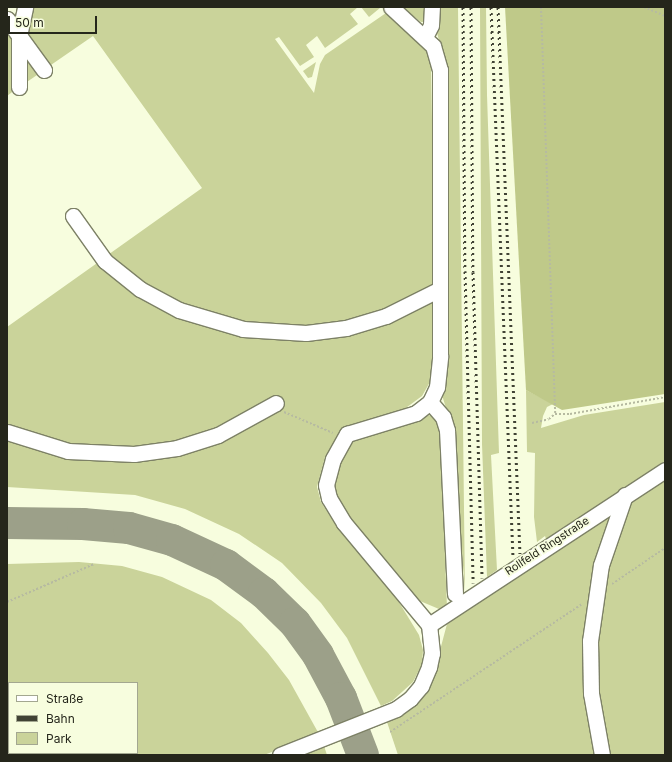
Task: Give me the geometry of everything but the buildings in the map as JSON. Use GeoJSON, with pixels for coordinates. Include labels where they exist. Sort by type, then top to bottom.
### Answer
{"type":"FeatureCollection","features":[{"type":"Feature","properties":{"kind":"lane"},"geometry":{"type":"LineString","coordinates":[[19,87],[19,36],[25,7]]}},
{"type":"Feature","properties":{"kind":"lane"},"geometry":{"type":"LineString","coordinates":[[280,755],[396,709],[410,699],[421,686],[429,667],[432,653],[430,625],[344,523],[329,498],[326,485],[328,472],[344,438],[359,429],[401,419],[416,413],[430,402],[437,387],[440,356],[440,70],[437,55],[425,37],[391,7]]}},
{"type":"Feature","properties":{"kind":"lane"},"geometry":{"type":"LineString","coordinates":[[425,37],[431,25],[432,7]]}},
{"type":"Feature","properties":{"kind":"lane"},"geometry":{"type":"LineString","coordinates":[[7,19],[44,70]]}},
{"type":"Feature","properties":{"kind":"lane"},"geometry":{"type":"LineString","coordinates":[[73,216],[105,262],[140,289],[179,310],[242,329],[285,333],[346,328],[392,314],[440,289]]}},
{"type":"Feature","properties":{"kind":"lane"},"geometry":{"type":"LineString","coordinates":[[430,402],[443,417],[447,430],[455,594]]}},
{"type":"Feature","properties":{"kind":"lane"},"geometry":{"type":"LineString","coordinates":[[7,432],[68,451],[134,454],[198,442],[238,426],[273,405]]}},
{"type":"Feature","properties":{"kind":"lane","name":"Rollfeld Ringstraße"},"geometry":{"type":"LineString","coordinates":[[430,625],[665,470]]}},
{"type":"Feature","properties":{"kind":"lane"},"geometry":{"type":"LineString","coordinates":[[602,755],[595,719],[590,667],[590,641],[606,546],[625,495]]}},
{"type":"Feature","properties":{"kind":"path"},"geometry":{"type":"LineString","coordinates":[[541,7],[555,414]]}},
{"type":"Feature","properties":{"kind":"path"},"geometry":{"type":"LineString","coordinates":[[644,7],[665,16]]}},
{"type":"Feature","properties":{"kind":"path"},"geometry":{"type":"LineString","coordinates":[[532,423],[549,419],[555,414],[570,414],[665,397]]}},
{"type":"Feature","properties":{"kind":"path"},"geometry":{"type":"LineString","coordinates":[[273,405],[344,438]]}},
{"type":"Feature","properties":{"kind":"path"},"geometry":{"type":"LineString","coordinates":[[390,732],[665,548]]}},
{"type":"Feature","properties":{"kind":"path"},"geometry":{"type":"LineString","coordinates":[[7,602],[94,564]]}},
{"type":"Feature","properties":{"kind":"green space"},"geometry":{"type":"Polygon","coordinates":[[[26,7],[358,7],[350,14],[358,24],[325,48],[317,36],[306,45],[314,57],[300,66],[279,37],[275,39],[314,93],[320,64],[325,55],[386,13],[421,43],[428,52],[431,64],[435,288],[374,318],[278,332],[164,302],[105,257],[202,188],[93,36],[48,67],[22,31],[26,7]]]}},
{"type":"Feature","properties":{"kind":"green space"},"geometry":{"type":"Polygon","coordinates":[[[361,7],[379,7],[380,8],[369,17],[361,7]]]}},
{"type":"Feature","properties":{"kind":"green space"},"geometry":{"type":"Polygon","coordinates":[[[401,7],[429,7],[424,22],[421,22],[401,7]]]}},
{"type":"Feature","properties":{"kind":"green space"},"geometry":{"type":"Polygon","coordinates":[[[435,7],[458,7],[465,592],[453,431],[442,395],[449,361],[447,69],[437,33],[435,7]]]}},
{"type":"Feature","properties":{"kind":"green space"},"geometry":{"type":"Polygon","coordinates":[[[480,7],[486,7],[487,95],[499,453],[491,455],[497,570],[487,577],[482,444],[480,7]]]}},
{"type":"Feature","properties":{"kind":"green space"},"geometry":{"type":"Polygon","coordinates":[[[505,7],[665,7],[665,394],[562,410],[526,390],[505,7]]]}},
{"type":"Feature","properties":{"kind":"green space"},"geometry":{"type":"Polygon","coordinates":[[[7,27],[16,40],[16,89],[7,96],[7,27]]]}},
{"type":"Feature","properties":{"kind":"green space"},"geometry":{"type":"Polygon","coordinates":[[[21,46],[40,73],[21,86],[21,46]]]}},
{"type":"Feature","properties":{"kind":"green space"},"geometry":{"type":"Polygon","coordinates":[[[316,62],[312,77],[308,78],[303,71],[316,62]]]}},
{"type":"Feature","properties":{"kind":"green space"},"geometry":{"type":"Polygon","coordinates":[[[100,261],[129,286],[163,306],[194,320],[238,332],[279,337],[315,335],[375,323],[399,314],[435,294],[435,363],[430,382],[422,396],[399,413],[356,423],[342,430],[325,457],[317,487],[321,502],[337,527],[394,594],[419,635],[423,650],[422,664],[413,682],[392,701],[381,706],[347,638],[321,603],[282,563],[239,534],[185,509],[135,495],[7,487],[7,436],[60,453],[118,458],[156,455],[188,449],[216,440],[242,428],[280,404],[277,400],[239,423],[213,435],[154,449],[88,451],[36,441],[7,430],[7,327],[100,261]]]}},
{"type":"Feature","properties":{"kind":"green space"},"geometry":{"type":"Polygon","coordinates":[[[526,390],[553,404],[547,407],[543,416],[541,428],[584,415],[665,402],[665,461],[546,539],[545,536],[537,542],[534,517],[535,453],[527,452],[526,390]]]}},
{"type":"Feature","properties":{"kind":"green space"},"geometry":{"type":"Polygon","coordinates":[[[427,415],[434,416],[440,423],[447,608],[439,609],[420,601],[349,518],[337,497],[334,484],[339,462],[352,441],[403,426],[427,415]]]}},
{"type":"Feature","properties":{"kind":"green space"},"geometry":{"type":"Polygon","coordinates":[[[665,478],[665,755],[398,755],[386,719],[435,669],[447,624],[665,478]]]}},
{"type":"Feature","properties":{"kind":"green space"},"geometry":{"type":"Polygon","coordinates":[[[79,562],[122,566],[162,577],[211,600],[241,623],[268,653],[289,680],[319,734],[264,755],[7,755],[7,564],[79,562]]]}},
{"type":"Feature","properties":{"kind":"green space"},"geometry":{"type":"Polygon","coordinates":[[[324,746],[327,755],[301,755],[324,746]]]}},
{"type":"Feature","properties":{"kind":"taxiway"},"geometry":{"type":"LineString","coordinates":[[7,523],[83,524],[129,528],[172,540],[226,565],[264,593],[295,623],[318,655],[341,698],[363,755]]}},
{"type":"Feature","properties":{"kind":"railway"},"geometry":{"type":"LineString","coordinates":[[463,7],[465,271],[473,583]]}},
{"type":"Feature","properties":{"kind":"railway"},"geometry":{"type":"LineString","coordinates":[[471,7],[473,272],[482,578]]}},
{"type":"Feature","properties":{"kind":"railway"},"geometry":{"type":"LineString","coordinates":[[491,7],[513,558]]}},
{"type":"Feature","properties":{"kind":"railway"},"geometry":{"type":"LineString","coordinates":[[498,7],[520,554]]}}]}
